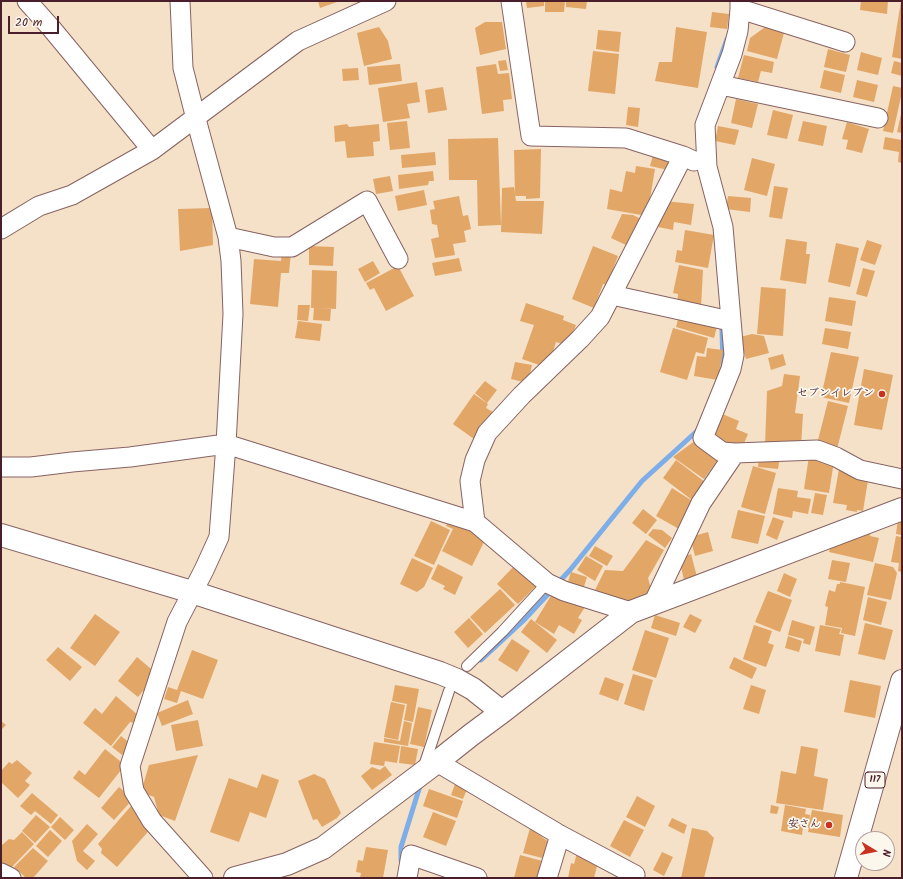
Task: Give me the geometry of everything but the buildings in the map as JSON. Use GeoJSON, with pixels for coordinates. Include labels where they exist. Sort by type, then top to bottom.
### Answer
{"type":"FeatureCollection","features":[{"type":"Feature","properties":{"kind":"main road"},"geometry":{"type":"LineString","coordinates":[[235,878],[287,864],[323,848],[631,612],[902,509]]}},
{"type":"Feature","properties":{"kind":"main road"},"geometry":{"type":"LineString","coordinates":[[1,535],[192,592],[440,673],[474,689],[502,712]]}},
{"type":"Feature","properties":{"kind":"main road","name":"117"},"geometry":{"type":"LineString","coordinates":[[846,878],[902,681]]}},
{"type":"Feature","properties":{"kind":"street"},"geometry":{"type":"LineString","coordinates":[[28,1],[152,150]]}},
{"type":"Feature","properties":{"kind":"street"},"geometry":{"type":"LineString","coordinates":[[180,1],[183,68],[228,237],[231,261],[233,314],[226,444],[219,537],[177,622],[130,766],[134,791],[152,821],[203,878]]}},
{"type":"Feature","properties":{"kind":"street"},"geometry":{"type":"LineString","coordinates":[[1,229],[39,206],[72,195],[152,150],[196,119],[298,42],[386,1]]}},
{"type":"Feature","properties":{"kind":"street"},"geometry":{"type":"LineString","coordinates":[[511,1],[531,136],[626,138],[683,156],[707,167]]}},
{"type":"Feature","properties":{"kind":"street"},"geometry":{"type":"LineString","coordinates":[[845,42],[740,5],[738,31],[732,54],[705,125],[707,167],[723,227],[734,355],[731,369],[703,438],[722,452],[735,453],[817,450],[836,457],[860,470],[902,479]]}},
{"type":"Feature","properties":{"kind":"street"},"geometry":{"type":"LineString","coordinates":[[721,85],[878,118]]}},
{"type":"Feature","properties":{"kind":"street"},"geometry":{"type":"LineString","coordinates":[[476,522],[470,481],[475,460],[487,433],[585,334],[600,316],[683,156]]}},
{"type":"Feature","properties":{"kind":"street"},"geometry":{"type":"LineString","coordinates":[[228,237],[274,247],[292,247],[367,201],[398,259]]}},
{"type":"Feature","properties":{"kind":"street"},"geometry":{"type":"LineString","coordinates":[[612,295],[730,321]]}},
{"type":"Feature","properties":{"kind":"street"},"geometry":{"type":"LineString","coordinates":[[1,467],[31,467],[130,457],[226,444],[476,522],[554,586],[631,612]]}},
{"type":"Feature","properties":{"kind":"street"},"geometry":{"type":"LineString","coordinates":[[653,604],[701,503],[735,453]]}},
{"type":"Feature","properties":{"kind":"street"},"geometry":{"type":"LineString","coordinates":[[429,768],[635,875],[634,878]]}},
{"type":"Feature","properties":{"kind":"street"},"geometry":{"type":"LineString","coordinates":[[547,878],[560,835]]}},
{"type":"Feature","properties":{"kind":"street"},"geometry":{"type":"LineString","coordinates":[[407,878],[412,855],[477,878]]}},
{"type":"Feature","properties":{"kind":"street"},"geometry":{"type":"LineString","coordinates":[[1,873],[11,878]]}},
{"type":"Feature","properties":{"kind":"lane"},"geometry":{"type":"LineString","coordinates":[[468,666],[502,632],[554,586]]}},
{"type":"Feature","properties":{"kind":"lane"},"geometry":{"type":"LineString","coordinates":[[429,768],[449,691]]}},
{"type":"Feature","properties":{"kind":"waterway"},"geometry":{"type":"LineString","coordinates":[[717,67],[727,39]]}},
{"type":"Feature","properties":{"kind":"waterway"},"geometry":{"type":"LineString","coordinates":[[722,329],[723,368]]}},
{"type":"Feature","properties":{"kind":"waterway"},"geometry":{"type":"LineString","coordinates":[[557,584],[642,481],[698,429]]}},
{"type":"Feature","properties":{"kind":"waterway"},"geometry":{"type":"LineString","coordinates":[[481,660],[523,621],[552,590]]}},
{"type":"Feature","properties":{"kind":"waterway"},"geometry":{"type":"LineString","coordinates":[[401,860],[401,847],[420,786]]}},
{"type":"Feature","properties":{"kind":"place","name":"セブンイレブン"},"geometry":{"type":"Point","coordinates":[882,394]}},
{"type":"Feature","properties":{"kind":"place","name":"安さん"},"geometry":{"type":"Point","coordinates":[829,825]}}]}
